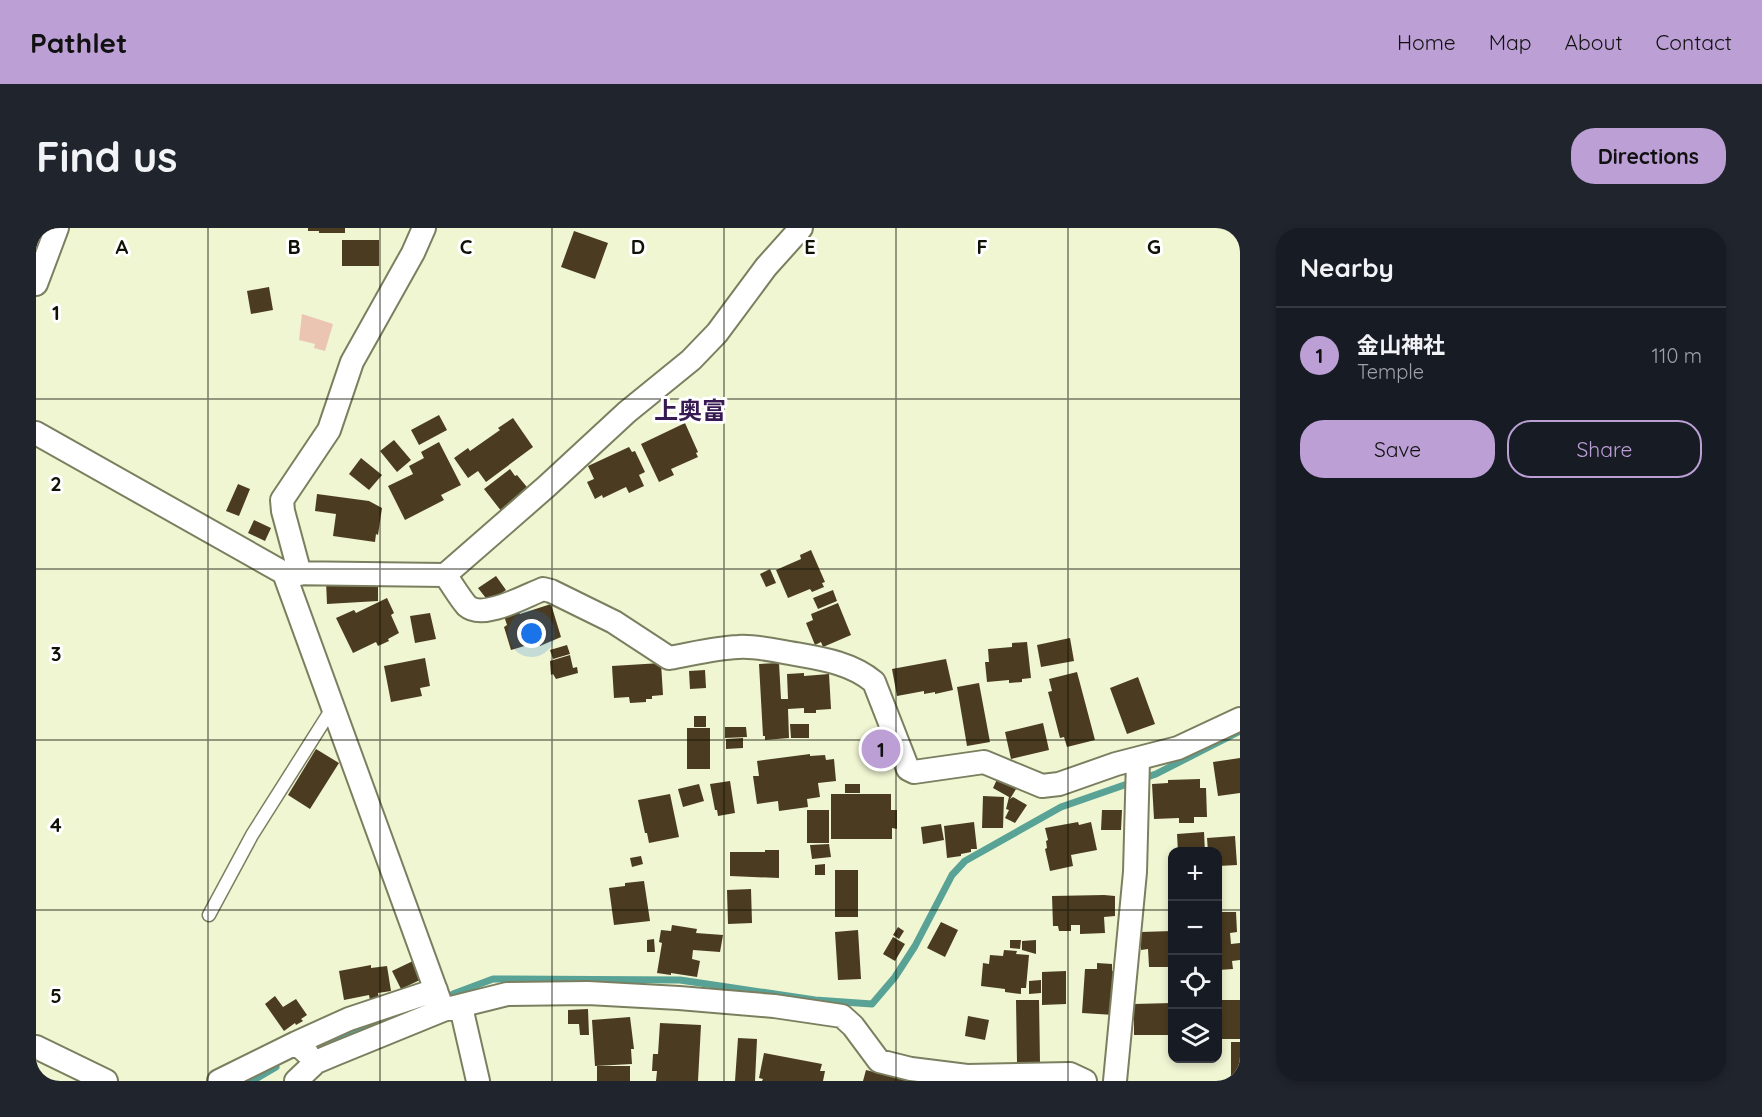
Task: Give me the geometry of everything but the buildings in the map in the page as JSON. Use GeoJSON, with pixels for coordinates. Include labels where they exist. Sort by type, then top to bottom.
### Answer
{"type":"FeatureCollection","features":[{"type":"Feature","properties":{"kind":"street"},"geometry":{"type":"LineString","coordinates":[[36,284],[57,228]]}},
{"type":"Feature","properties":{"kind":"street"},"geometry":{"type":"LineString","coordinates":[[424,228],[413,253],[352,362],[329,430],[282,500],[282,511],[292,573],[333,707],[478,1081]]}},
{"type":"Feature","properties":{"kind":"street"},"geometry":{"type":"LineString","coordinates":[[36,433],[292,573],[445,575],[627,412],[691,360],[717,333],[766,267],[801,228]]}},
{"type":"Feature","properties":{"kind":"street"},"geometry":{"type":"LineString","coordinates":[[445,575],[468,607],[480,611],[491,610],[543,589],[551,591],[614,622],[669,658],[738,647],[758,647],[834,661],[865,674],[874,682],[908,769],[914,772],[984,762],[1042,786],[1059,784],[1116,764],[1178,748],[1240,718]]}},
{"type":"Feature","properties":{"kind":"street"},"geometry":{"type":"LineString","coordinates":[[1115,1081],[1135,872],[1138,760]]}},
{"type":"Feature","properties":{"kind":"street"},"geometry":{"type":"LineString","coordinates":[[219,1081],[350,1019],[507,994],[565,993],[679,998],[774,1006],[842,1016],[853,1026],[879,1061],[911,1069],[966,1076],[1070,1074],[1085,1081]]}},
{"type":"Feature","properties":{"kind":"street"},"geometry":{"type":"LineString","coordinates":[[296,1081],[316,1062],[447,1002]]}},
{"type":"Feature","properties":{"kind":"street"},"geometry":{"type":"LineString","coordinates":[[296,1043],[316,1062]]}},
{"type":"Feature","properties":{"kind":"street"},"geometry":{"type":"LineString","coordinates":[[36,1047],[106,1081]]}},
{"type":"Feature","properties":{"kind":"lane"},"geometry":{"type":"LineString","coordinates":[[209,915],[252,836],[333,707]]}},
{"type":"Feature","properties":{"kind":"shaded area"},"geometry":{"type":"Polygon","coordinates":[[[302,314],[333,324],[325,351],[314,348],[315,344],[299,340],[302,314]]]}},
{"type":"Feature","properties":{"kind":"waterway"},"geometry":{"type":"LineString","coordinates":[[453,994],[493,979],[680,980],[815,1000],[872,1004],[895,977],[915,946],[952,875],[965,861],[1061,807],[1156,774],[1240,731]]}},
{"type":"Feature","properties":{"kind":"waterway"},"geometry":{"type":"LineString","coordinates":[[329,1040],[414,1009]]}},
{"type":"Feature","properties":{"kind":"waterway"},"geometry":{"type":"LineString","coordinates":[[252,1081],[276,1067]]}},
{"type":"Feature","properties":{"kind":"place","name":"金山神社"},"geometry":{"type":"Point","coordinates":[881,749]}},
{"type":"Feature","properties":{"kind":"district","name":"上奥富"},"geometry":{"type":"Point","coordinates":[690,411]}}]}
